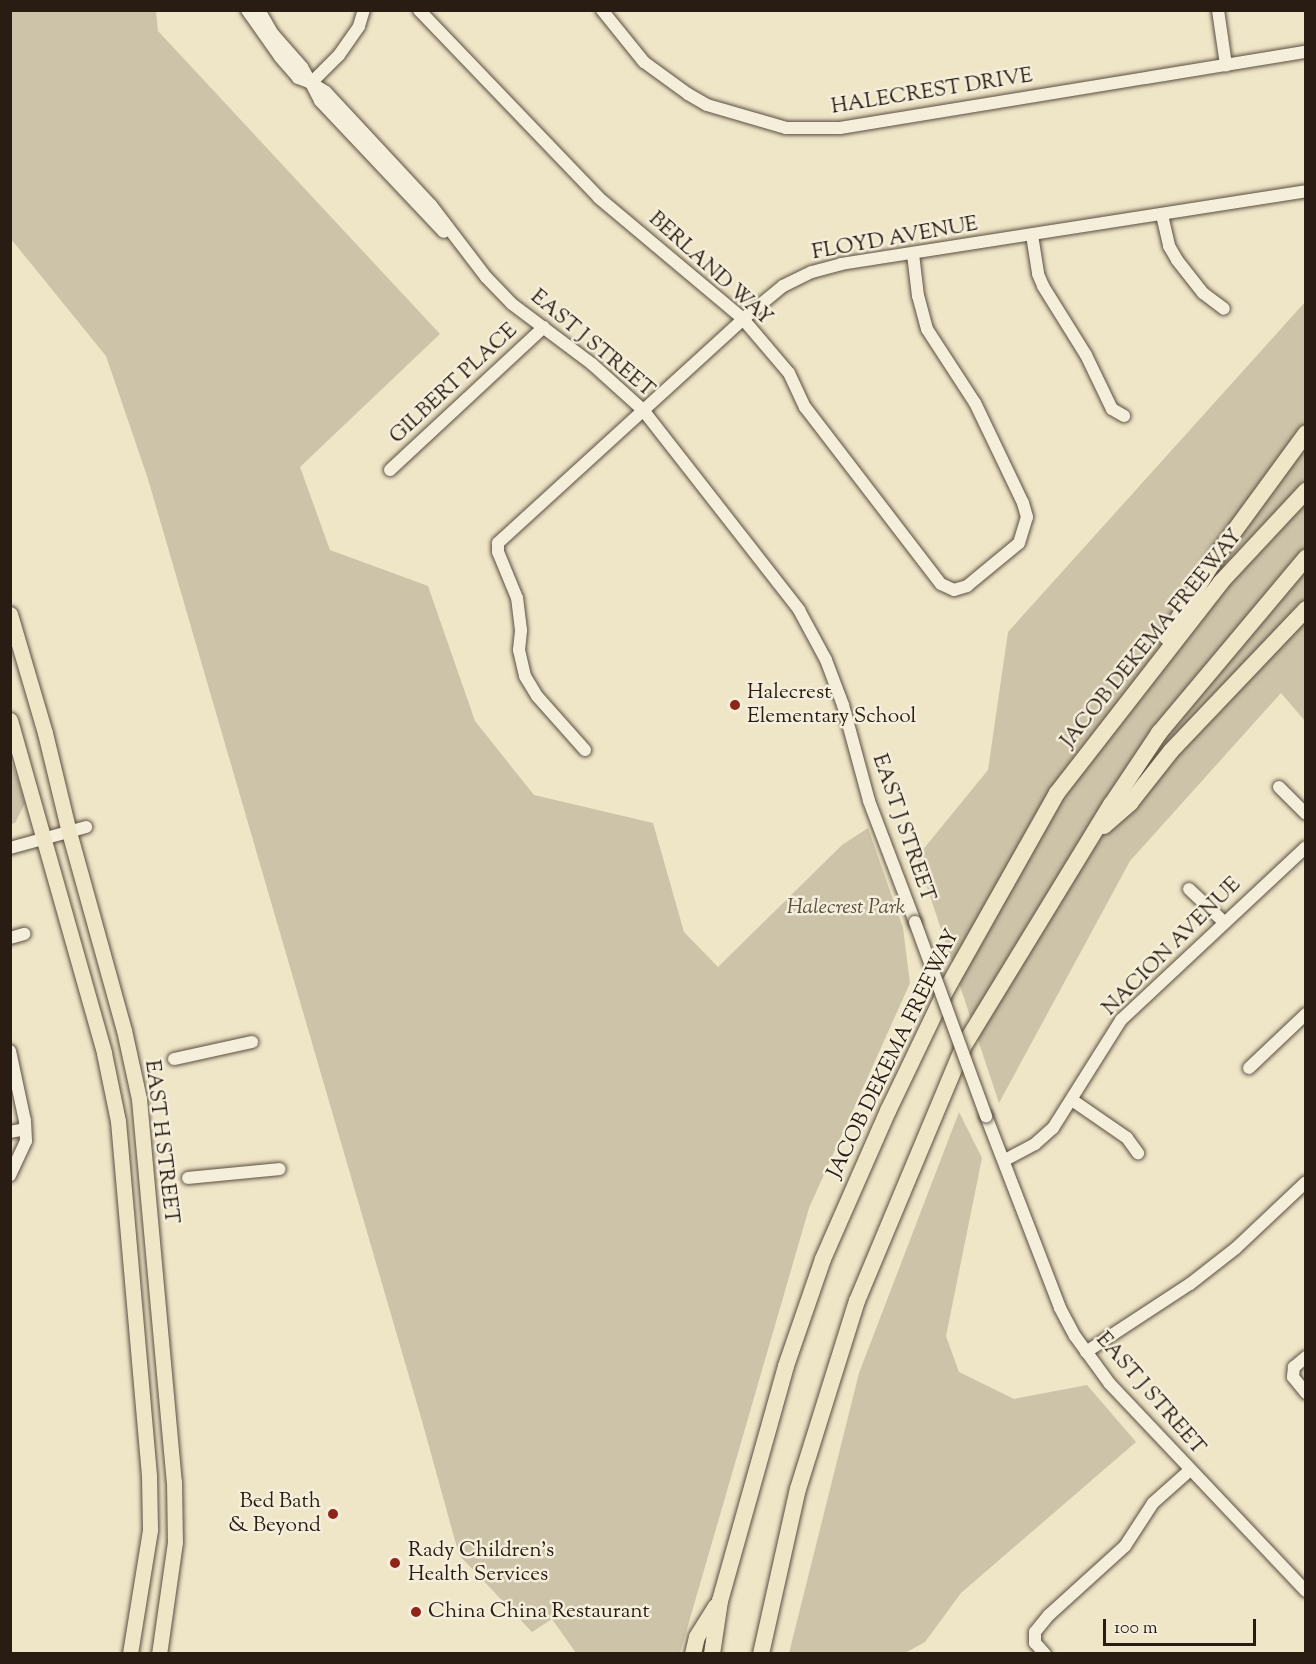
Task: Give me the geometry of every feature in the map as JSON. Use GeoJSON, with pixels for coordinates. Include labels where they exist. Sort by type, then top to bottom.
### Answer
{"type":"FeatureCollection","features":[{"type":"Feature","properties":{"kind":"highway"},"geometry":{"type":"LineString","coordinates":[[1120,712],[1219,552],[1305,433]]}},
{"type":"Feature","properties":{"kind":"highway","name":"JACOB DEKEMA FREEWAY"},"geometry":{"type":"LineString","coordinates":[[712,1653],[720,1601],[786,1366],[823,1259],[888,1111],[946,990],[1057,793],[1221,582],[1305,491]]}},
{"type":"Feature","properties":{"kind":"highway"},"geometry":{"type":"LineString","coordinates":[[761,1653],[798,1490],[857,1301],[963,1047],[1092,836],[1159,733],[1305,558]]}},
{"type":"Feature","properties":{"kind":"highway"},"geometry":{"type":"LineString","coordinates":[[1092,836],[1130,803],[1172,751],[1305,609]]}},
{"type":"Feature","properties":{"kind":"highway"},"geometry":{"type":"LineString","coordinates":[[693,1653],[697,1637],[720,1601]]}},
{"type":"Feature","properties":{"kind":"main road","name":"EAST H STREET"},"geometry":{"type":"LineString","coordinates":[[10,614],[45,733],[69,832],[124,1030],[139,1099],[174,1481],[175,1542],[159,1653]]}},
{"type":"Feature","properties":{"kind":"main road","name":"EAST H STREET"},"geometry":{"type":"LineString","coordinates":[[10,720],[104,1053],[118,1121],[149,1476],[150,1530],[130,1653]]}},
{"type":"Feature","properties":{"kind":"street","name":"EAST J STREET"},"geometry":{"type":"LineString","coordinates":[[247,10],[298,78],[311,83]]}},
{"type":"Feature","properties":{"kind":"street","name":"EAST J STREET"},"geometry":{"type":"LineString","coordinates":[[259,10],[273,33],[302,67],[321,101],[423,212],[463,250],[512,304],[592,364],[643,410],[776,579],[808,624],[826,660],[843,705],[869,801],[1060,1308],[1086,1352],[1110,1384],[1305,1591]]}},
{"type":"Feature","properties":{"kind":"street"},"geometry":{"type":"LineString","coordinates":[[311,83],[339,55],[359,26],[364,10]]}},
{"type":"Feature","properties":{"kind":"street","name":"BERLAND WAY"},"geometry":{"type":"LineString","coordinates":[[419,10],[599,198],[743,319],[789,373],[806,407],[941,584],[954,590],[967,586],[1019,543],[1027,517],[1023,503],[975,403],[927,329],[918,296],[913,254]]}},
{"type":"Feature","properties":{"kind":"street","name":"HALECREST DRIVE"},"geometry":{"type":"LineString","coordinates":[[602,10],[644,62],[688,94],[707,105],[786,128],[840,128],[1305,52]]}},
{"type":"Feature","properties":{"kind":"street"},"geometry":{"type":"LineString","coordinates":[[1218,10],[1226,65]]}},
{"type":"Feature","properties":{"kind":"street","name":"FLOYD AVENUE"},"geometry":{"type":"LineString","coordinates":[[585,750],[537,696],[525,676],[519,650],[521,630],[517,598],[498,552],[498,543],[743,319],[783,286],[812,272],[841,264],[1305,191]]}},
{"type":"Feature","properties":{"kind":"street"},"geometry":{"type":"LineString","coordinates":[[1162,215],[1169,246],[1177,260],[1203,293],[1224,309]]}},
{"type":"Feature","properties":{"kind":"street"},"geometry":{"type":"LineString","coordinates":[[1032,235],[1038,274],[1043,286],[1086,355],[1112,409],[1124,416]]}},
{"type":"Feature","properties":{"kind":"street","name":"GILBERT PLACE"},"geometry":{"type":"LineString","coordinates":[[390,470],[544,327]]}},
{"type":"Feature","properties":{"kind":"street"},"geometry":{"type":"LineString","coordinates":[[1279,787],[1305,814]]}},
{"type":"Feature","properties":{"kind":"street"},"geometry":{"type":"LineString","coordinates":[[10,848],[86,826]]}},
{"type":"Feature","properties":{"kind":"street","name":"NACION AVENUE"},"geometry":{"type":"LineString","coordinates":[[1005,1160],[1045,1137],[1072,1100],[1121,1020],[1305,847]]}},
{"type":"Feature","properties":{"kind":"street"},"geometry":{"type":"LineString","coordinates":[[1189,889],[1224,922]]}},
{"type":"Feature","properties":{"kind":"street"},"geometry":{"type":"LineString","coordinates":[[10,938],[24,934]]}},
{"type":"Feature","properties":{"kind":"street"},"geometry":{"type":"LineString","coordinates":[[1249,1068],[1305,1014]]}},
{"type":"Feature","properties":{"kind":"street"},"geometry":{"type":"LineString","coordinates":[[174,1059],[252,1042]]}},
{"type":"Feature","properties":{"kind":"street"},"geometry":{"type":"LineString","coordinates":[[10,1051],[26,1140],[10,1176]]}},
{"type":"Feature","properties":{"kind":"street"},"geometry":{"type":"LineString","coordinates":[[1072,1100],[1127,1138],[1138,1153]]}},
{"type":"Feature","properties":{"kind":"street"},"geometry":{"type":"LineString","coordinates":[[10,1132],[25,1129]]}},
{"type":"Feature","properties":{"kind":"street"},"geometry":{"type":"LineString","coordinates":[[188,1178],[280,1169]]}},
{"type":"Feature","properties":{"kind":"street"},"geometry":{"type":"LineString","coordinates":[[1086,1352],[1190,1284],[1236,1248],[1305,1182]]}},
{"type":"Feature","properties":{"kind":"street"},"geometry":{"type":"LineString","coordinates":[[1303,1390],[1293,1377],[1294,1367],[1305,1357]]}},
{"type":"Feature","properties":{"kind":"street"},"geometry":{"type":"LineString","coordinates":[[1045,1653],[1035,1643],[1035,1632],[1049,1615],[1125,1546],[1153,1503],[1190,1470]]}},
{"type":"Feature","properties":{"kind":"green space","name":"Halecrest Park"},"geometry":{"type":"Polygon","coordinates":[[[10,11],[156,11],[158,31],[440,334],[300,467],[330,550],[428,586],[475,721],[534,795],[653,823],[684,932],[718,967],[842,845],[868,828],[903,928],[910,983],[809,1208],[680,1653],[576,1653],[552,1619],[532,1632],[459,1555],[148,479],[106,356],[11,239],[10,11]]]}},
{"type":"Feature","properties":{"kind":"green space"},"geometry":{"type":"Polygon","coordinates":[[[1305,302],[1305,721],[1281,693],[1130,861],[999,1103],[917,857],[988,770],[1008,632],[1305,302]]]}},
{"type":"Feature","properties":{"kind":"green space"},"geometry":{"type":"Polygon","coordinates":[[[10,757],[25,803],[15,823],[11,824],[10,757]]]}},
{"type":"Feature","properties":{"kind":"green space"},"geometry":{"type":"Polygon","coordinates":[[[959,1112],[982,1158],[946,1336],[959,1372],[1014,1399],[1087,1385],[1136,1442],[961,1593],[925,1642],[905,1653],[789,1653],[859,1373],[959,1112]]]}},
{"type":"Feature","properties":{"kind":"place","name":"Halecrest Elementary School"},"geometry":{"type":"Point","coordinates":[735,705]}},
{"type":"Feature","properties":{"kind":"place","name":"Bed Bath & Beyond"},"geometry":{"type":"Point","coordinates":[333,1514]}},
{"type":"Feature","properties":{"kind":"place","name":"Rady Children's Health Services"},"geometry":{"type":"Point","coordinates":[395,1563]}},
{"type":"Feature","properties":{"kind":"place","name":"China China Restaurant"},"geometry":{"type":"Point","coordinates":[416,1612]}}]}
